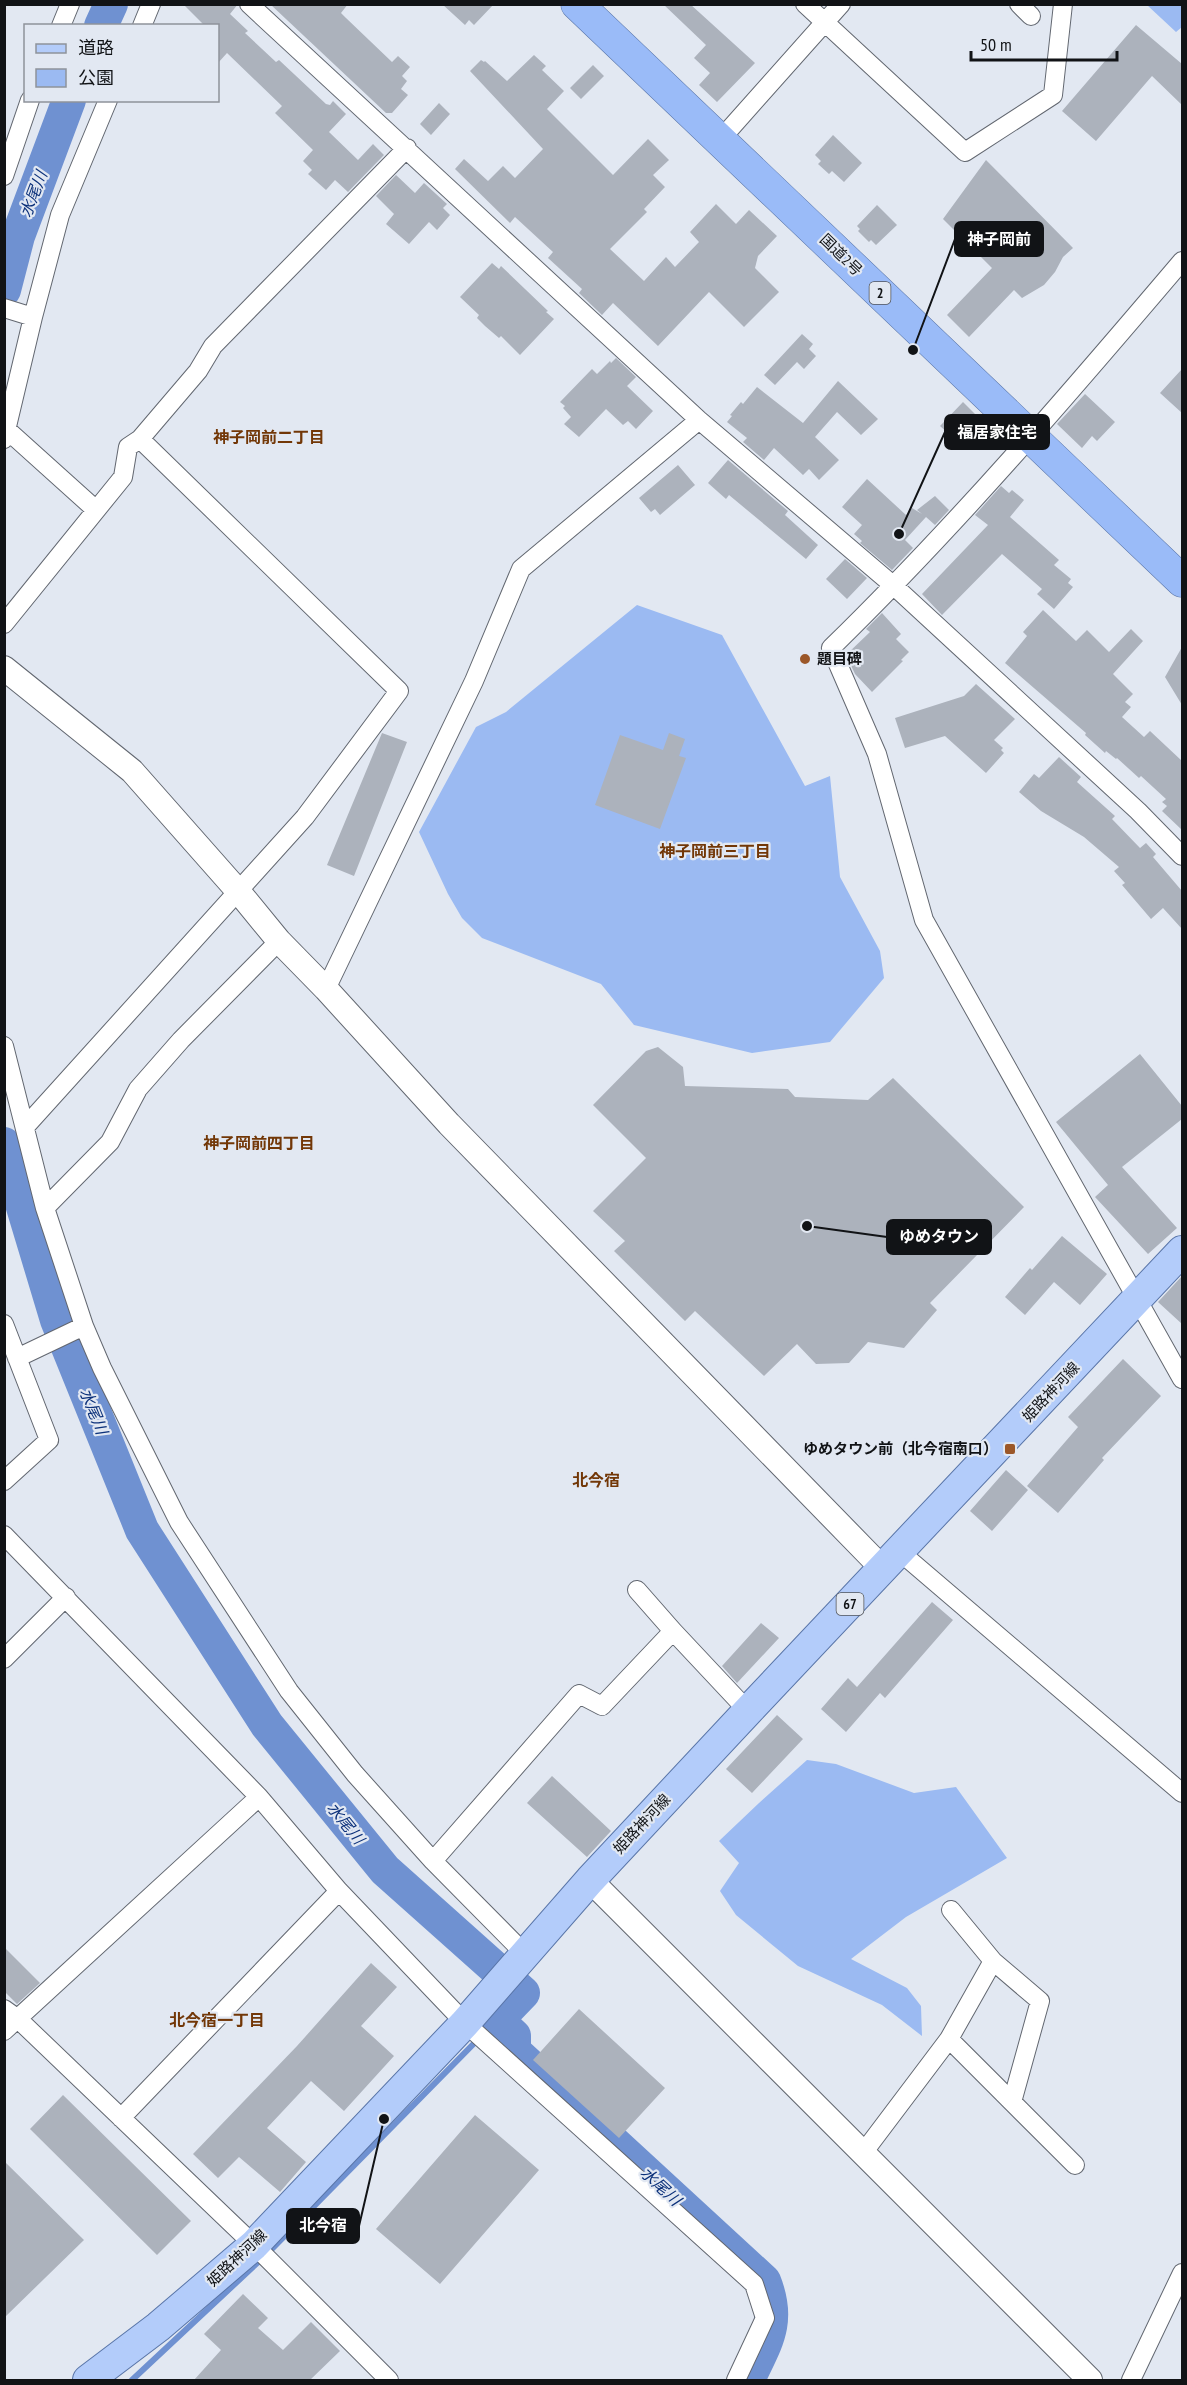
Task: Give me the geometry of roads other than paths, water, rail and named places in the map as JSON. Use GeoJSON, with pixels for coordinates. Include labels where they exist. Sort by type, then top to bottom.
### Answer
{"type":"FeatureCollection","features":[{"type":"Feature","properties":{"kind":"highway","name":"国道2号"},"geometry":{"type":"LineString","coordinates":[[577,4],[1182,581]]}},
{"type":"Feature","properties":{"kind":"main road","name":"姫路神河線"},"geometry":{"type":"LineString","coordinates":[[88,2380],[158,2327],[254,2245],[468,2018],[590,1880],[748,1710],[1182,1251]]}},
{"type":"Feature","properties":{"kind":"street"},"geometry":{"type":"LineString","coordinates":[[62,24],[70,4]]}},
{"type":"Feature","properties":{"kind":"street"},"geometry":{"type":"LineString","coordinates":[[143,24],[151,4]]}},
{"type":"Feature","properties":{"kind":"street"},"geometry":{"type":"LineString","coordinates":[[249,4],[699,420],[894,586],[1138,811],[1182,856]]}},
{"type":"Feature","properties":{"kind":"street"},"geometry":{"type":"LineString","coordinates":[[805,4],[965,152],[1053,95],[1063,4]]}},
{"type":"Feature","properties":{"kind":"street"},"geometry":{"type":"LineString","coordinates":[[720,140],[841,4]]}},
{"type":"Feature","properties":{"kind":"street"},"geometry":{"type":"LineString","coordinates":[[4,176],[29,102]]}},
{"type":"Feature","properties":{"kind":"street"},"geometry":{"type":"LineString","coordinates":[[96,510],[5,434],[60,215],[107,102]]}},
{"type":"Feature","properties":{"kind":"street"},"geometry":{"type":"LineString","coordinates":[[4,624],[123,477],[128,447],[140,439],[198,371],[213,346],[407,148]]}},
{"type":"Feature","properties":{"kind":"street"},"geometry":{"type":"LineString","coordinates":[[1182,261],[1031,438],[894,586],[831,648],[878,754],[924,920],[1182,1379]]}},
{"type":"Feature","properties":{"kind":"street"},"geometry":{"type":"LineString","coordinates":[[4,308],[33,317]]}},
{"type":"Feature","properties":{"kind":"street"},"geometry":{"type":"LineString","coordinates":[[326,988],[474,681],[522,569],[699,420]]}},
{"type":"Feature","properties":{"kind":"street"},"geometry":{"type":"LineString","coordinates":[[25,1127],[305,817],[399,692],[140,439]]}},
{"type":"Feature","properties":{"kind":"street"},"geometry":{"type":"LineString","coordinates":[[4,668],[132,771],[279,941],[326,988],[449,1124],[892,1560],[1182,1793]]}},
{"type":"Feature","properties":{"kind":"street"},"geometry":{"type":"LineString","coordinates":[[45,1208],[110,1142],[138,1089],[174,1048],[279,941]]}},
{"type":"Feature","properties":{"kind":"street"},"geometry":{"type":"LineString","coordinates":[[4,1046],[45,1208],[84,1326],[102,1368],[179,1522],[289,1691],[354,1774],[522,1957]]}},
{"type":"Feature","properties":{"kind":"street"},"geometry":{"type":"LineString","coordinates":[[4,1324],[49,1440],[4,1481]]}},
{"type":"Feature","properties":{"kind":"street"},"geometry":{"type":"LineString","coordinates":[[17,1358],[84,1326]]}},
{"type":"Feature","properties":{"kind":"street"},"geometry":{"type":"LineString","coordinates":[[4,1535],[259,1797],[339,1891],[468,2018],[754,2284],[765,2318],[736,2380]]}},
{"type":"Feature","properties":{"kind":"street"},"geometry":{"type":"LineString","coordinates":[[637,1590],[748,1710]]}},
{"type":"Feature","properties":{"kind":"street"},"geometry":{"type":"LineString","coordinates":[[4,1659],[66,1597]]}},
{"type":"Feature","properties":{"kind":"street"},"geometry":{"type":"LineString","coordinates":[[433,1861],[579,1694],[602,1706],[673,1631]]}},
{"type":"Feature","properties":{"kind":"street"},"geometry":{"type":"LineString","coordinates":[[259,1797],[9,2020],[121,2118],[254,2245],[389,2380]]}},
{"type":"Feature","properties":{"kind":"street"},"geometry":{"type":"LineString","coordinates":[[590,1880],[1090,2380]]}},
{"type":"Feature","properties":{"kind":"street"},"geometry":{"type":"LineString","coordinates":[[121,2118],[339,1891]]}},
{"type":"Feature","properties":{"kind":"street"},"geometry":{"type":"LineString","coordinates":[[951,1910],[993,1961],[1040,2001],[1012,2102]]}},
{"type":"Feature","properties":{"kind":"street"},"geometry":{"type":"LineString","coordinates":[[863,2153],[949,2039],[993,1961]]}},
{"type":"Feature","properties":{"kind":"street"},"geometry":{"type":"LineString","coordinates":[[949,2039],[1075,2165]]}},
{"type":"Feature","properties":{"kind":"street"},"geometry":{"type":"LineString","coordinates":[[1131,2380],[1182,2273]]}},
{"type":"Feature","properties":{"kind":"waterway","name":"水尾川"},"geometry":{"type":"LineString","coordinates":[[102,24],[111,4]]}},
{"type":"Feature","properties":{"kind":"waterway","name":"水尾川"},"geometry":{"type":"LineString","coordinates":[[4,290],[18,236],[68,102]]}},
{"type":"Feature","properties":{"kind":"waterway","name":"水尾川"},"geometry":{"type":"LineString","coordinates":[[4,1144],[57,1320],[142,1530],[267,1725],[385,1870],[523,1993],[497,2020],[514,2036],[514,2051],[764,2281],[769,2296],[771,2321],[765,2343],[748,2380]]}},
{"type":"Feature","properties":{"kind":"waterway"},"geometry":{"type":"LineString","coordinates":[[132,2380],[269,2252],[497,2020]]}},
{"type":"Feature","properties":{"kind":"place","name":"神子岡前"},"geometry":{"type":"Point","coordinates":[913,350]}},
{"type":"Feature","properties":{"kind":"place","name":"福居家住宅"},"geometry":{"type":"Point","coordinates":[899,534]}},
{"type":"Feature","properties":{"kind":"place","name":"題目碑"},"geometry":{"type":"Point","coordinates":[805,659]}},
{"type":"Feature","properties":{"kind":"place","name":"ゆめタウン"},"geometry":{"type":"Point","coordinates":[807,1226]}},
{"type":"Feature","properties":{"kind":"place","name":"ゆめタウン前（北今宿南口）"},"geometry":{"type":"Point","coordinates":[1010,1449]}},
{"type":"Feature","properties":{"kind":"place","name":"北今宿"},"geometry":{"type":"Point","coordinates":[384,2119]}},
{"type":"Feature","properties":{"kind":"district","name":"神子岡前二丁目"},"geometry":{"type":"Point","coordinates":[269,437]}},
{"type":"Feature","properties":{"kind":"district","name":"神子岡前三丁目"},"geometry":{"type":"Point","coordinates":[715,851]}},
{"type":"Feature","properties":{"kind":"district","name":"神子岡前四丁目"},"geometry":{"type":"Point","coordinates":[259,1143]}},
{"type":"Feature","properties":{"kind":"district","name":"北今宿"},"geometry":{"type":"Point","coordinates":[596,1480]}},
{"type":"Feature","properties":{"kind":"district","name":"北今宿一丁目"},"geometry":{"type":"Point","coordinates":[217,2020]}}]}
